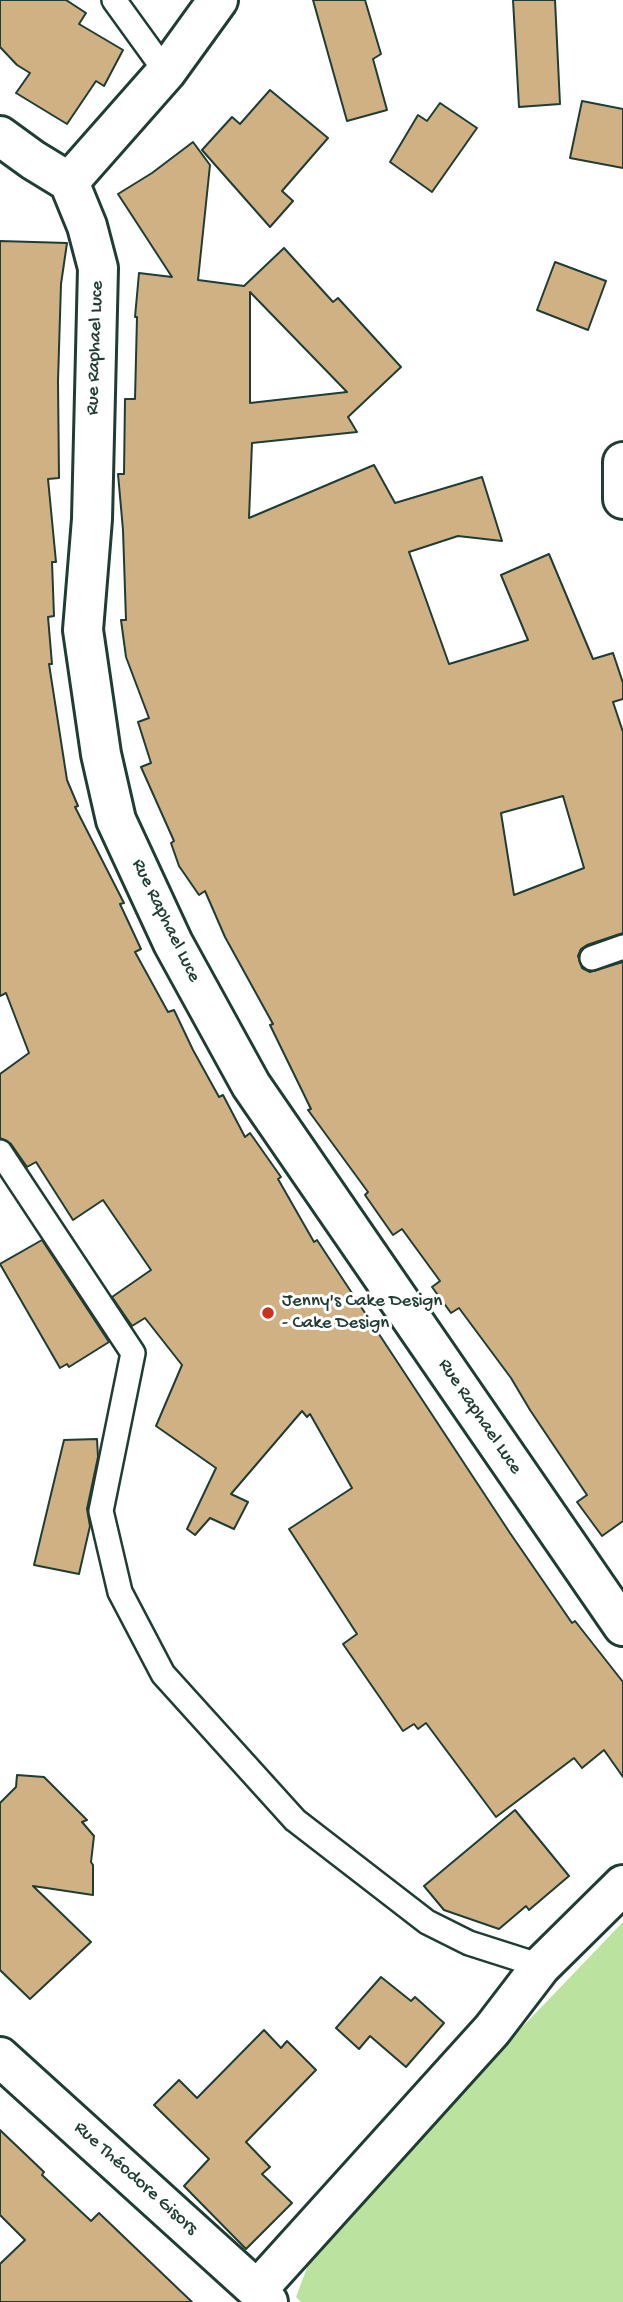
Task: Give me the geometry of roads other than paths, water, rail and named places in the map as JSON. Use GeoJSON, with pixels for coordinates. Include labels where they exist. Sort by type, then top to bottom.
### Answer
{"type":"FeatureCollection","features":[{"type":"Feature","properties":{"kind":"street"},"geometry":{"type":"LineString","coordinates":[[0,136],[69,182],[166,72],[218,0]]}},
{"type":"Feature","properties":{"kind":"street","name":"Rue Raphael Luce"},"geometry":{"type":"LineString","coordinates":[[69,182],[87,226],[98,268],[92,519],[83,630],[101,754],[116,820],[173,943],[251,1085],[623,1626]]}},
{"type":"Feature","properties":{"kind":"street"},"geometry":{"type":"LineString","coordinates":[[623,462],[623,499]]}},
{"type":"Feature","properties":{"kind":"street"},"geometry":{"type":"LineString","coordinates":[[263,2296],[492,2030],[541,1966],[623,1885]]}},
{"type":"Feature","properties":{"kind":"street","name":"Rue Théodore Gisors"},"geometry":{"type":"LineString","coordinates":[[0,2057],[263,2296]]}},
{"type":"Feature","properties":{"kind":"lane"},"geometry":{"type":"LineString","coordinates":[[114,0],[166,72]]}},
{"type":"Feature","properties":{"kind":"lane"},"geometry":{"type":"LineString","coordinates":[[592,958],[623,947]]}},
{"type":"Feature","properties":{"kind":"lane"},"geometry":{"type":"LineString","coordinates":[[0,1152],[133,1353],[101,1511],[120,1592],[163,1674],[295,1820],[427,1922],[470,1944],[541,1966]]}},
{"type":"Feature","properties":{"kind":"place","name":"Jenny's Cake Design - Cake Design"},"geometry":{"type":"Point","coordinates":[268,1313]}}]}
